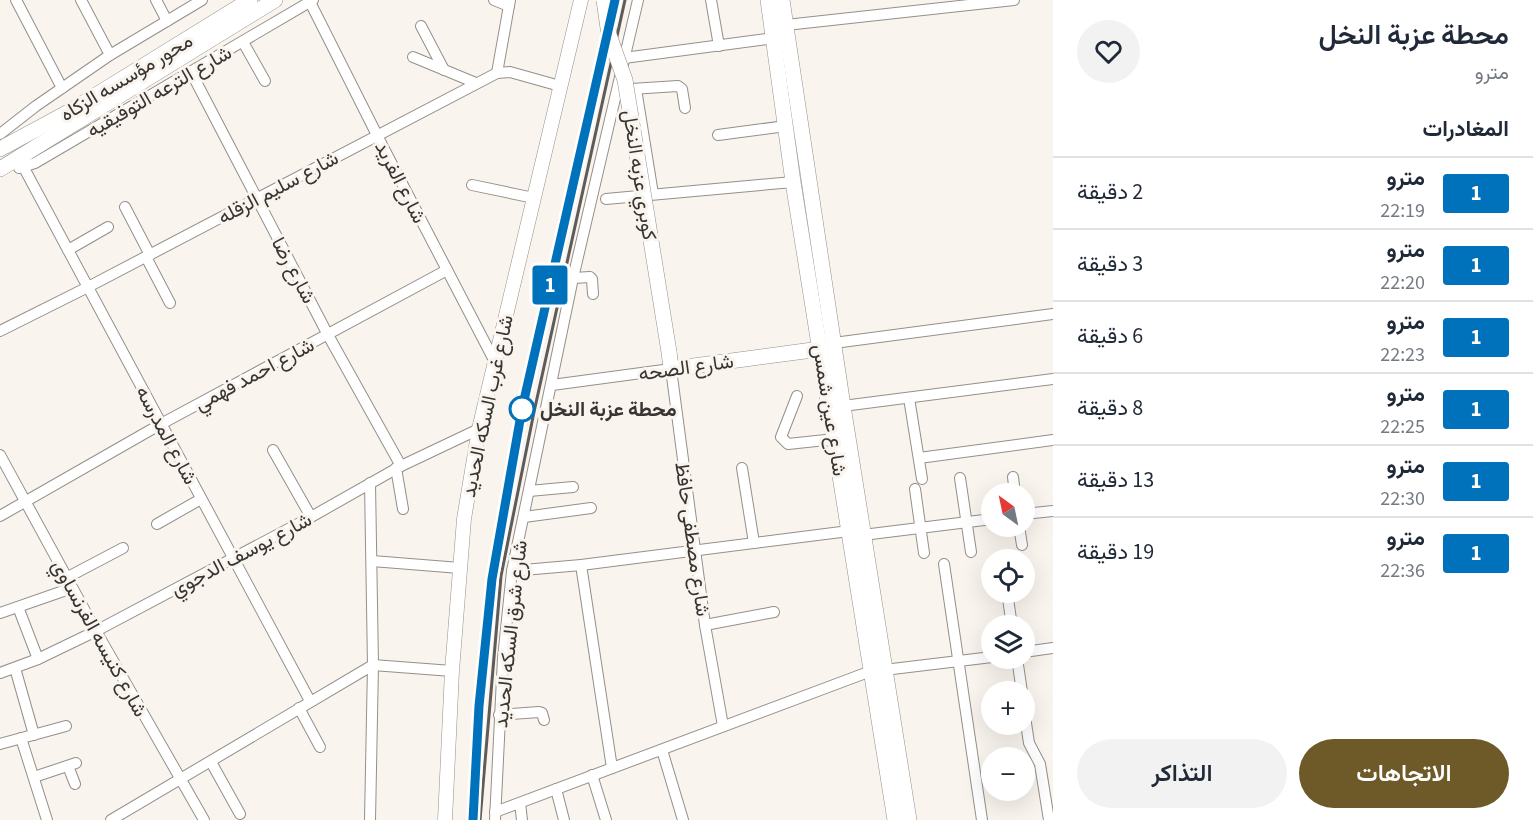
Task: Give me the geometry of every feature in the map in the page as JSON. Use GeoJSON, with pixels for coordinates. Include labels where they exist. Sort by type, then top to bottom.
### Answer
{"type":"FeatureCollection","features":[{"type":"Feature","properties":{"kind":"main road","name":"محور مؤسسه الزكاه"},"geometry":{"type":"LineString","coordinates":[[0,149],[72,110],[250,0]]}},
{"type":"Feature","properties":{"kind":"main road","name":"محور مؤسسه الزكاه"},"geometry":{"type":"LineString","coordinates":[[0,169],[275,0]]}},
{"type":"Feature","properties":{"kind":"main road","name":"كوبري عزبه النخل"},"geometry":{"type":"LineString","coordinates":[[604,0],[609,35],[625,80],[669,352]]}},
{"type":"Feature","properties":{"kind":"main road","name":"شارع عين شمس"},"geometry":{"type":"LineString","coordinates":[[768,0],[794,182],[827,346],[843,406],[856,533],[878,671],[895,820]]}},
{"type":"Feature","properties":{"kind":"main road","name":"شارع عين شمس"},"geometry":{"type":"LineString","coordinates":[[782,0],[827,346],[835,439],[856,533]]}},
{"type":"Feature","properties":{"kind":"main road","name":"شارع الصحه"},"geometry":{"type":"LineString","coordinates":[[670,369],[827,346]]}},
{"type":"Feature","properties":{"kind":"main road","name":"شارع مصطفى حافظ"},"geometry":{"type":"LineString","coordinates":[[669,352],[670,369]]}},
{"type":"Feature","properties":{"kind":"main road","name":"شارع عين شمس"},"geometry":{"type":"LineString","coordinates":[[878,671],[909,820]]}},
{"type":"Feature","properties":{"kind":"street"},"geometry":{"type":"LineString","coordinates":[[16,0],[62,88]]}},
{"type":"Feature","properties":{"kind":"street"},"geometry":{"type":"LineString","coordinates":[[81,0],[110,55]]}},
{"type":"Feature","properties":{"kind":"street"},"geometry":{"type":"LineString","coordinates":[[156,0],[167,21]]}},
{"type":"Feature","properties":{"kind":"street"},"geometry":{"type":"LineString","coordinates":[[0,134],[110,55],[202,0]]}},
{"type":"Feature","properties":{"kind":"street"},"geometry":{"type":"LineString","coordinates":[[494,0],[509,3],[497,73],[510,72],[560,87]]}},
{"type":"Feature","properties":{"kind":"street","name":"شارع غرب السكه الحديد"},"geometry":{"type":"LineString","coordinates":[[445,820],[452,670],[464,519],[479,429],[581,0]]}},
{"type":"Feature","properties":{"kind":"street","name":"شارع شرق السكه الحديد"},"geometry":{"type":"LineString","coordinates":[[495,816],[503,658],[512,571],[573,278],[638,0]]}},
{"type":"Feature","properties":{"kind":"street"},"geometry":{"type":"LineString","coordinates":[[711,0],[719,46]]}},
{"type":"Feature","properties":{"kind":"street"},"geometry":{"type":"LineString","coordinates":[[786,24],[1014,0]]}},
{"type":"Feature","properties":{"kind":"street","name":"شارع الترعه التوفيقيه"},"geometry":{"type":"LineString","coordinates":[[0,169],[24,168],[35,163],[312,1]]}},
{"type":"Feature","properties":{"kind":"street","name":"شارع الفريد"},"geometry":{"type":"LineString","coordinates":[[312,1],[377,135],[495,362]]}},
{"type":"Feature","properties":{"kind":"street"},"geometry":{"type":"LineString","coordinates":[[421,26],[444,70]]}},
{"type":"Feature","properties":{"kind":"street"},"geometry":{"type":"LineString","coordinates":[[624,58],[774,38]]}},
{"type":"Feature","properties":{"kind":"street"},"geometry":{"type":"LineString","coordinates":[[243,42],[265,81]]}},
{"type":"Feature","properties":{"kind":"street"},"geometry":{"type":"LineString","coordinates":[[413,57],[476,83]]}},
{"type":"Feature","properties":{"kind":"street","name":"شارع رضا"},"geometry":{"type":"LineString","coordinates":[[191,72],[398,467],[403,509]]}},
{"type":"Feature","properties":{"kind":"street","name":"شارع سليم الزقله"},"geometry":{"type":"LineString","coordinates":[[0,331],[497,73]]}},
{"type":"Feature","properties":{"kind":"street"},"geometry":{"type":"LineString","coordinates":[[616,90],[678,86],[682,89],[685,108]]}},
{"type":"Feature","properties":{"kind":"street"},"geometry":{"type":"LineString","coordinates":[[636,89],[653,194]]}},
{"type":"Feature","properties":{"kind":"street"},"geometry":{"type":"LineString","coordinates":[[718,135],[786,126]]}},
{"type":"Feature","properties":{"kind":"street","name":"شارع المدرسه"},"geometry":{"type":"LineString","coordinates":[[24,168],[310,701]]}},
{"type":"Feature","properties":{"kind":"street"},"geometry":{"type":"LineString","coordinates":[[606,199],[794,182]]}},
{"type":"Feature","properties":{"kind":"street"},"geometry":{"type":"LineString","coordinates":[[472,185],[534,198]]}},
{"type":"Feature","properties":{"kind":"street"},"geometry":{"type":"LineString","coordinates":[[125,207],[170,303]]}},
{"type":"Feature","properties":{"kind":"street"},"geometry":{"type":"LineString","coordinates":[[68,250],[108,227]]}},
{"type":"Feature","properties":{"kind":"street","name":"شارع احمد فهمي"},"geometry":{"type":"LineString","coordinates":[[0,516],[161,424],[447,270]]}},
{"type":"Feature","properties":{"kind":"street"},"geometry":{"type":"LineString","coordinates":[[573,278],[590,277],[593,294]]}},
{"type":"Feature","properties":{"kind":"street","name":"شارع الصحه"},"geometry":{"type":"LineString","coordinates":[[827,346],[1053,314]]}},
{"type":"Feature","properties":{"kind":"street","name":"شارع الصحه"},"geometry":{"type":"LineString","coordinates":[[552,385],[670,369]]}},
{"type":"Feature","properties":{"kind":"street","name":"شارع مصطفى حافظ"},"geometry":{"type":"LineString","coordinates":[[670,369],[705,626],[723,726]]}},
{"type":"Feature","properties":{"kind":"street"},"geometry":{"type":"LineString","coordinates":[[843,406],[1053,379]]}},
{"type":"Feature","properties":{"kind":"street"},"geometry":{"type":"LineString","coordinates":[[797,396],[781,437],[784,442],[788,444],[835,439]]}},
{"type":"Feature","properties":{"kind":"street"},"geometry":{"type":"LineString","coordinates":[[909,398],[922,479]]}},
{"type":"Feature","properties":{"kind":"street","name":"شارع يوسف الدجوي"},"geometry":{"type":"LineString","coordinates":[[0,673],[38,659],[96,631],[311,517],[398,467],[479,429]]}},
{"type":"Feature","properties":{"kind":"street"},"geometry":{"type":"LineString","coordinates":[[919,458],[1053,440]]}},
{"type":"Feature","properties":{"kind":"street"},"geometry":{"type":"LineString","coordinates":[[273,450],[311,517]]}},
{"type":"Feature","properties":{"kind":"street","name":"شارع كنيسه الفرنساوي"},"geometry":{"type":"LineString","coordinates":[[0,457],[204,820]]}},
{"type":"Feature","properties":{"kind":"street"},"geometry":{"type":"LineString","coordinates":[[742,468],[754,543]]}},
{"type":"Feature","properties":{"kind":"street"},"geometry":{"type":"LineString","coordinates":[[1013,477],[1014,483]]}},
{"type":"Feature","properties":{"kind":"street"},"geometry":{"type":"LineString","coordinates":[[960,478],[971,552]]}},
{"type":"Feature","properties":{"kind":"street"},"geometry":{"type":"LineString","coordinates":[[370,483],[373,665],[370,820]]}},
{"type":"Feature","properties":{"kind":"street"},"geometry":{"type":"LineString","coordinates":[[529,491],[573,487]]}},
{"type":"Feature","properties":{"kind":"street"},"geometry":{"type":"LineString","coordinates":[[915,489],[924,553]]}},
{"type":"Feature","properties":{"kind":"street"},"geometry":{"type":"LineString","coordinates":[[157,524],[201,499]]}},
{"type":"Feature","properties":{"kind":"street"},"geometry":{"type":"LineString","coordinates":[[524,517],[591,508]]}},
{"type":"Feature","properties":{"kind":"street"},"geometry":{"type":"LineString","coordinates":[[1035,513],[1053,511]]}},
{"type":"Feature","properties":{"kind":"street"},"geometry":{"type":"LineString","coordinates":[[512,571],[581,566],[754,543],[981,520]]}},
{"type":"Feature","properties":{"kind":"street"},"geometry":{"type":"LineString","coordinates":[[1021,537],[1022,545]]}},
{"type":"Feature","properties":{"kind":"street"},"geometry":{"type":"LineString","coordinates":[[0,614],[69,583],[123,548]]}},
{"type":"Feature","properties":{"kind":"street"},"geometry":{"type":"LineString","coordinates":[[372,561],[460,568]]}},
{"type":"Feature","properties":{"kind":"street"},"geometry":{"type":"LineString","coordinates":[[944,564],[982,820]]}},
{"type":"Feature","properties":{"kind":"street"},"geometry":{"type":"LineString","coordinates":[[581,566],[612,768]]}},
{"type":"Feature","properties":{"kind":"street"},"geometry":{"type":"LineString","coordinates":[[18,607],[38,659]]}},
{"type":"Feature","properties":{"kind":"street"},"geometry":{"type":"LineString","coordinates":[[705,626],[774,612]]}},
{"type":"Feature","properties":{"kind":"street"},"geometry":{"type":"LineString","coordinates":[[1035,650],[1053,648]]}},
{"type":"Feature","properties":{"kind":"street"},"geometry":{"type":"LineString","coordinates":[[495,816],[520,803],[592,775],[878,671],[981,658]]}},
{"type":"Feature","properties":{"kind":"street"},"geometry":{"type":"LineString","coordinates":[[111,820],[373,665],[452,670]]}},
{"type":"Feature","properties":{"kind":"street"},"geometry":{"type":"LineString","coordinates":[[15,668],[34,735]]}},
{"type":"Feature","properties":{"kind":"street"},"geometry":{"type":"LineString","coordinates":[[299,708],[320,747]]}},
{"type":"Feature","properties":{"kind":"street"},"geometry":{"type":"LineString","coordinates":[[500,715],[541,712],[544,720]]}},
{"type":"Feature","properties":{"kind":"street"},"geometry":{"type":"LineString","coordinates":[[0,744],[66,726]]}},
{"type":"Feature","properties":{"kind":"street"},"geometry":{"type":"LineString","coordinates":[[1028,735],[1029,743],[1037,758],[1049,820]]}},
{"type":"Feature","properties":{"kind":"street"},"geometry":{"type":"LineString","coordinates":[[21,738],[47,820]]}},
{"type":"Feature","properties":{"kind":"street"},"geometry":{"type":"LineString","coordinates":[[662,750],[683,820]]}},
{"type":"Feature","properties":{"kind":"street"},"geometry":{"type":"LineString","coordinates":[[211,762],[240,814]]}},
{"type":"Feature","properties":{"kind":"street"},"geometry":{"type":"LineString","coordinates":[[34,777],[72,764],[75,784]]}},
{"type":"Feature","properties":{"kind":"street"},"geometry":{"type":"LineString","coordinates":[[592,775],[606,820]]}},
{"type":"Feature","properties":{"kind":"street"},"geometry":{"type":"LineString","coordinates":[[556,789],[564,820]]}},
{"type":"Feature","properties":{"kind":"street"},"geometry":{"type":"LineString","coordinates":[[520,803],[522,820]]}},
{"type":"Feature","properties":{"kind":"railway"},"geometry":{"type":"LineString","coordinates":[[496,557],[522,409],[615,0]]}},
{"type":"Feature","properties":{"kind":"railway"},"geometry":{"type":"LineString","coordinates":[[480,820],[501,576],[534,412],[625,0]]}},
{"type":"Feature","properties":{"kind":"railway"},"geometry":{"type":"LineString","coordinates":[[478,733],[484,653]]}},
{"type":"Feature","properties":{"kind":"metro line","name":"1"},"geometry":{"type":"LineString","coordinates":[[473,820],[479,706],[492,579],[522,409],[615,0]]}},
{"type":"Feature","properties":{"kind":"place","name":"محطة عزبة النخل"},"geometry":{"type":"Point","coordinates":[522,409]}}]}
